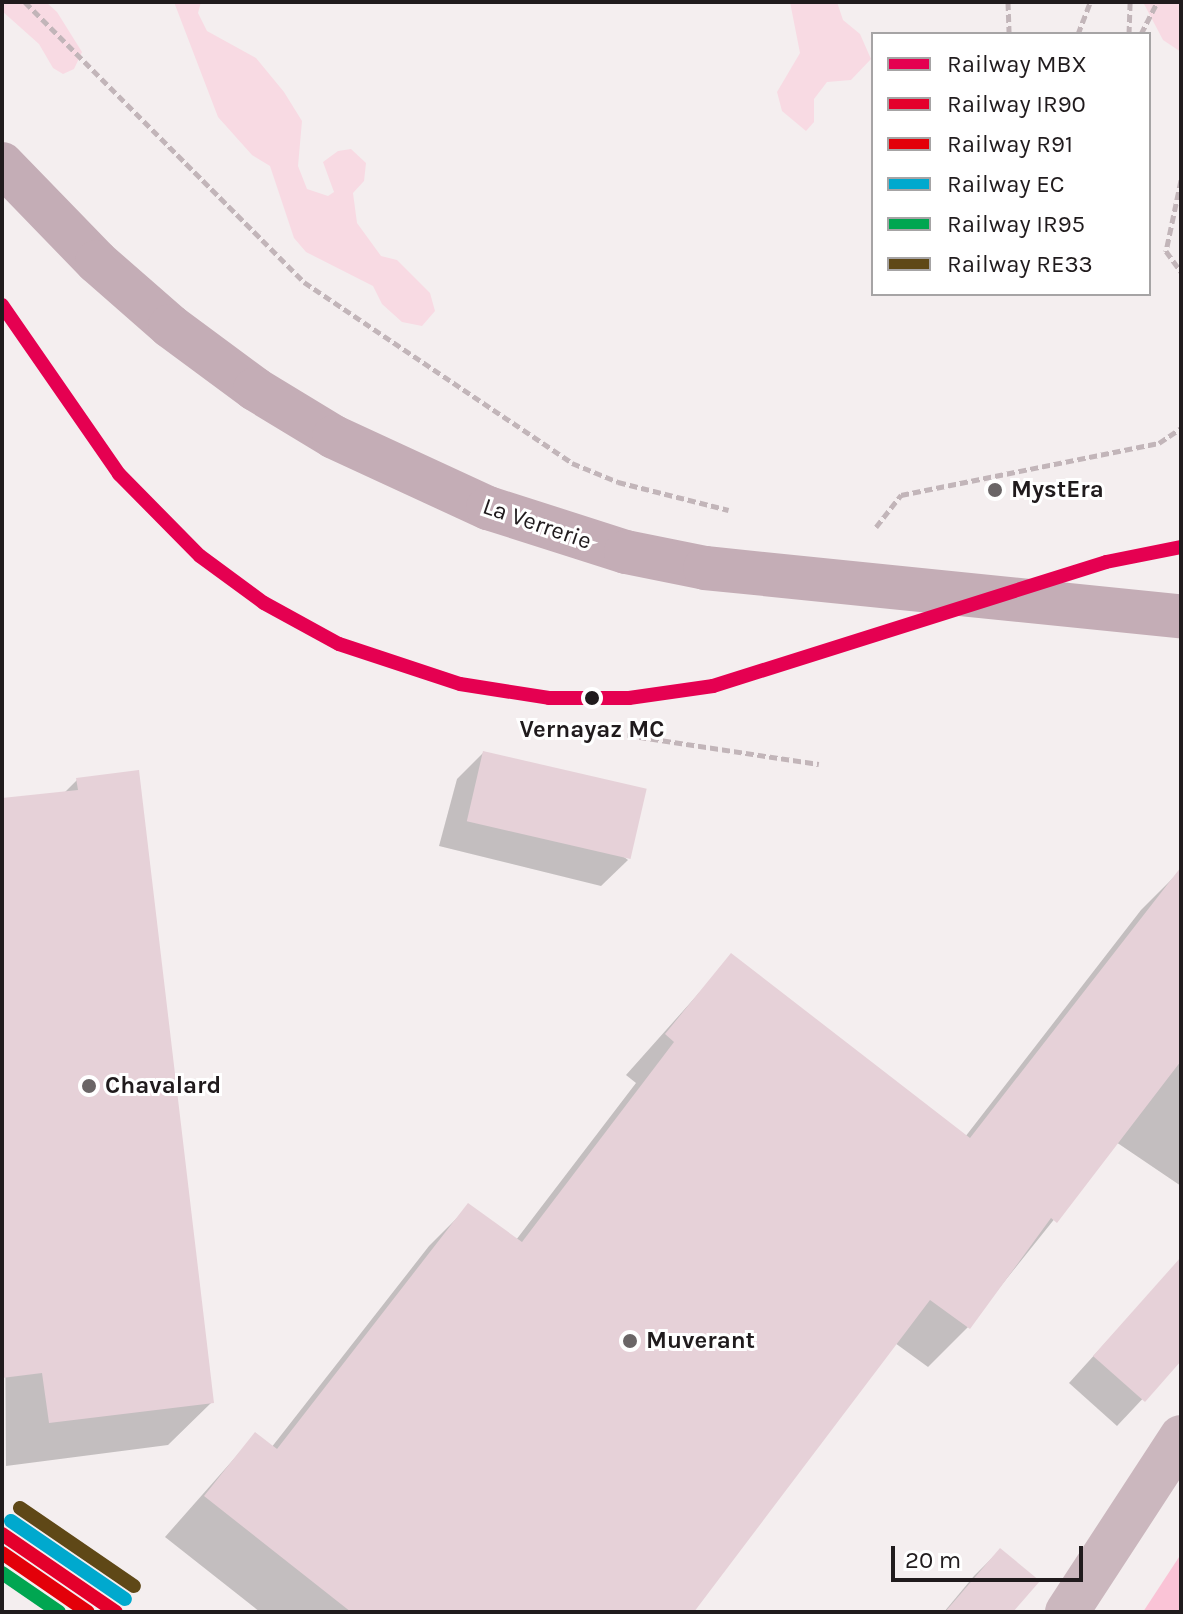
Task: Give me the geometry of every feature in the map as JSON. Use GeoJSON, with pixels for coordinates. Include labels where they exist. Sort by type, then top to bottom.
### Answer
{"type":"FeatureCollection","features":[{"type":"Feature","properties":{"kind":"main road","name":"La Verrerie"},"geometry":{"type":"LineString","coordinates":[[2,164],[97,262],[170,326],[255,389],[405,473],[488,508],[626,552],[841,584],[1181,616]]}},
{"type":"Feature","properties":{"kind":"street"},"geometry":{"type":"LineString","coordinates":[[1067,1612],[1181,1437]]}},
{"type":"Feature","properties":{"kind":"path"},"geometry":{"type":"LineString","coordinates":[[25,2],[304,282],[572,463],[618,482],[734,511]]}},
{"type":"Feature","properties":{"kind":"path"},"geometry":{"type":"LineString","coordinates":[[1008,2],[1009,32]]}},
{"type":"Feature","properties":{"kind":"path"},"geometry":{"type":"LineString","coordinates":[[1079,32],[1090,2]]}},
{"type":"Feature","properties":{"kind":"path"},"geometry":{"type":"LineString","coordinates":[[1129,32],[1130,2]]}},
{"type":"Feature","properties":{"kind":"path"},"geometry":{"type":"LineString","coordinates":[[1142,32],[1157,2]]}},
{"type":"Feature","properties":{"kind":"path"},"geometry":{"type":"LineString","coordinates":[[1181,180],[1166,251],[1181,272]]}},
{"type":"Feature","properties":{"kind":"path"},"geometry":{"type":"LineString","coordinates":[[874,531],[901,495],[1159,443],[1181,428]]}},
{"type":"Feature","properties":{"kind":"path"},"geometry":{"type":"LineString","coordinates":[[627,735],[819,764]]}},
{"type":"Feature","properties":{"kind":"shaded area"},"geometry":{"type":"Polygon","coordinates":[[[2,2],[46,2],[57,12],[82,52],[74,69],[63,74],[53,68],[39,44],[2,11],[2,2]]]}},
{"type":"Feature","properties":{"kind":"shaded area"},"geometry":{"type":"Polygon","coordinates":[[[174,2],[201,2],[198,13],[207,31],[256,58],[284,92],[302,121],[298,166],[307,189],[328,196],[334,192],[323,162],[338,151],[351,149],[366,163],[364,181],[353,193],[357,223],[381,256],[397,260],[430,293],[435,311],[422,326],[402,322],[382,304],[373,286],[306,252],[294,238],[270,166],[252,155],[218,117],[174,2]]]}},
{"type":"Feature","properties":{"kind":"shaded area"},"geometry":{"type":"Polygon","coordinates":[[[790,2],[837,2],[843,20],[860,34],[871,59],[851,80],[827,82],[814,99],[814,122],[806,131],[782,111],[777,92],[800,53],[790,2]]]}},
{"type":"Feature","properties":{"kind":"shaded area"},"geometry":{"type":"Polygon","coordinates":[[[1143,2],[1181,2],[1181,52],[1163,40],[1143,2]]]}},
{"type":"Feature","properties":{"kind":"shaded area"},"geometry":{"type":"Polygon","coordinates":[[[1181,1554],[1181,1612],[1143,1612],[1181,1554]]]}},
{"type":"Feature","properties":{"kind":"building"},"geometry":{"type":"Polygon","coordinates":[[[483,751],[647,789],[630,859],[467,821],[483,751]]]}},
{"type":"Feature","properties":{"kind":"building","name":"Chavalard"},"geometry":{"type":"Polygon","coordinates":[[[139,770],[214,1403],[49,1423],[42,1373],[2,1378],[2,798],[78,790],[76,778],[139,770]]]}},
{"type":"Feature","properties":{"kind":"building","name":"Muverant"},"geometry":{"type":"Polygon","coordinates":[[[1181,867],[1181,1061],[1057,1223],[1051,1218],[970,1329],[930,1300],[694,1612],[351,1612],[204,1496],[255,1432],[277,1449],[468,1203],[522,1242],[674,1042],[665,1034],[731,953],[970,1138],[1181,867]]]}},
{"type":"Feature","properties":{"kind":"building"},"geometry":{"type":"Polygon","coordinates":[[[1181,1257],[1181,1361],[1145,1402],[1093,1356],[1181,1257]]]}},
{"type":"Feature","properties":{"kind":"building"},"geometry":{"type":"Polygon","coordinates":[[[1000,1548],[1040,1581],[1013,1612],[945,1612],[1000,1548]]]}},
{"type":"Feature","properties":{"kind":"rail line","name":"MBX"},"geometry":{"type":"LineString","coordinates":[[2,305],[119,474],[200,556],[264,603],[339,644],[460,684],[549,698],[629,698],[713,686],[1106,562],[1181,547]]}},
{"type":"Feature","properties":{"kind":"rail line","name":"RE33"},"geometry":{"type":"LineString","coordinates":[[20,1508],[134,1586]]}},
{"type":"Feature","properties":{"kind":"rail line","name":"EC"},"geometry":{"type":"LineString","coordinates":[[11,1521],[125,1599]]}},
{"type":"Feature","properties":{"kind":"rail line","name":"IR90"},"geometry":{"type":"LineString","coordinates":[[2,1534],[116,1612]]}},
{"type":"Feature","properties":{"kind":"rail line","name":"R91"},"geometry":{"type":"LineString","coordinates":[[2,1553],[88,1612]]}},
{"type":"Feature","properties":{"kind":"rail line","name":"IR95"},"geometry":{"type":"LineString","coordinates":[[2,1573],[59,1612]]}},
{"type":"Feature","properties":{"kind":"place","name":"MystEra"},"geometry":{"type":"Point","coordinates":[995,490]}},
{"type":"Feature","properties":{"kind":"place","name":"Vernayaz MC"},"geometry":{"type":"Point","coordinates":[592,698]}},
{"type":"Feature","properties":{"kind":"place","name":"Chavalard"},"geometry":{"type":"Point","coordinates":[89,1086]}},
{"type":"Feature","properties":{"kind":"place","name":"Muverant"},"geometry":{"type":"Point","coordinates":[630,1341]}}]}
